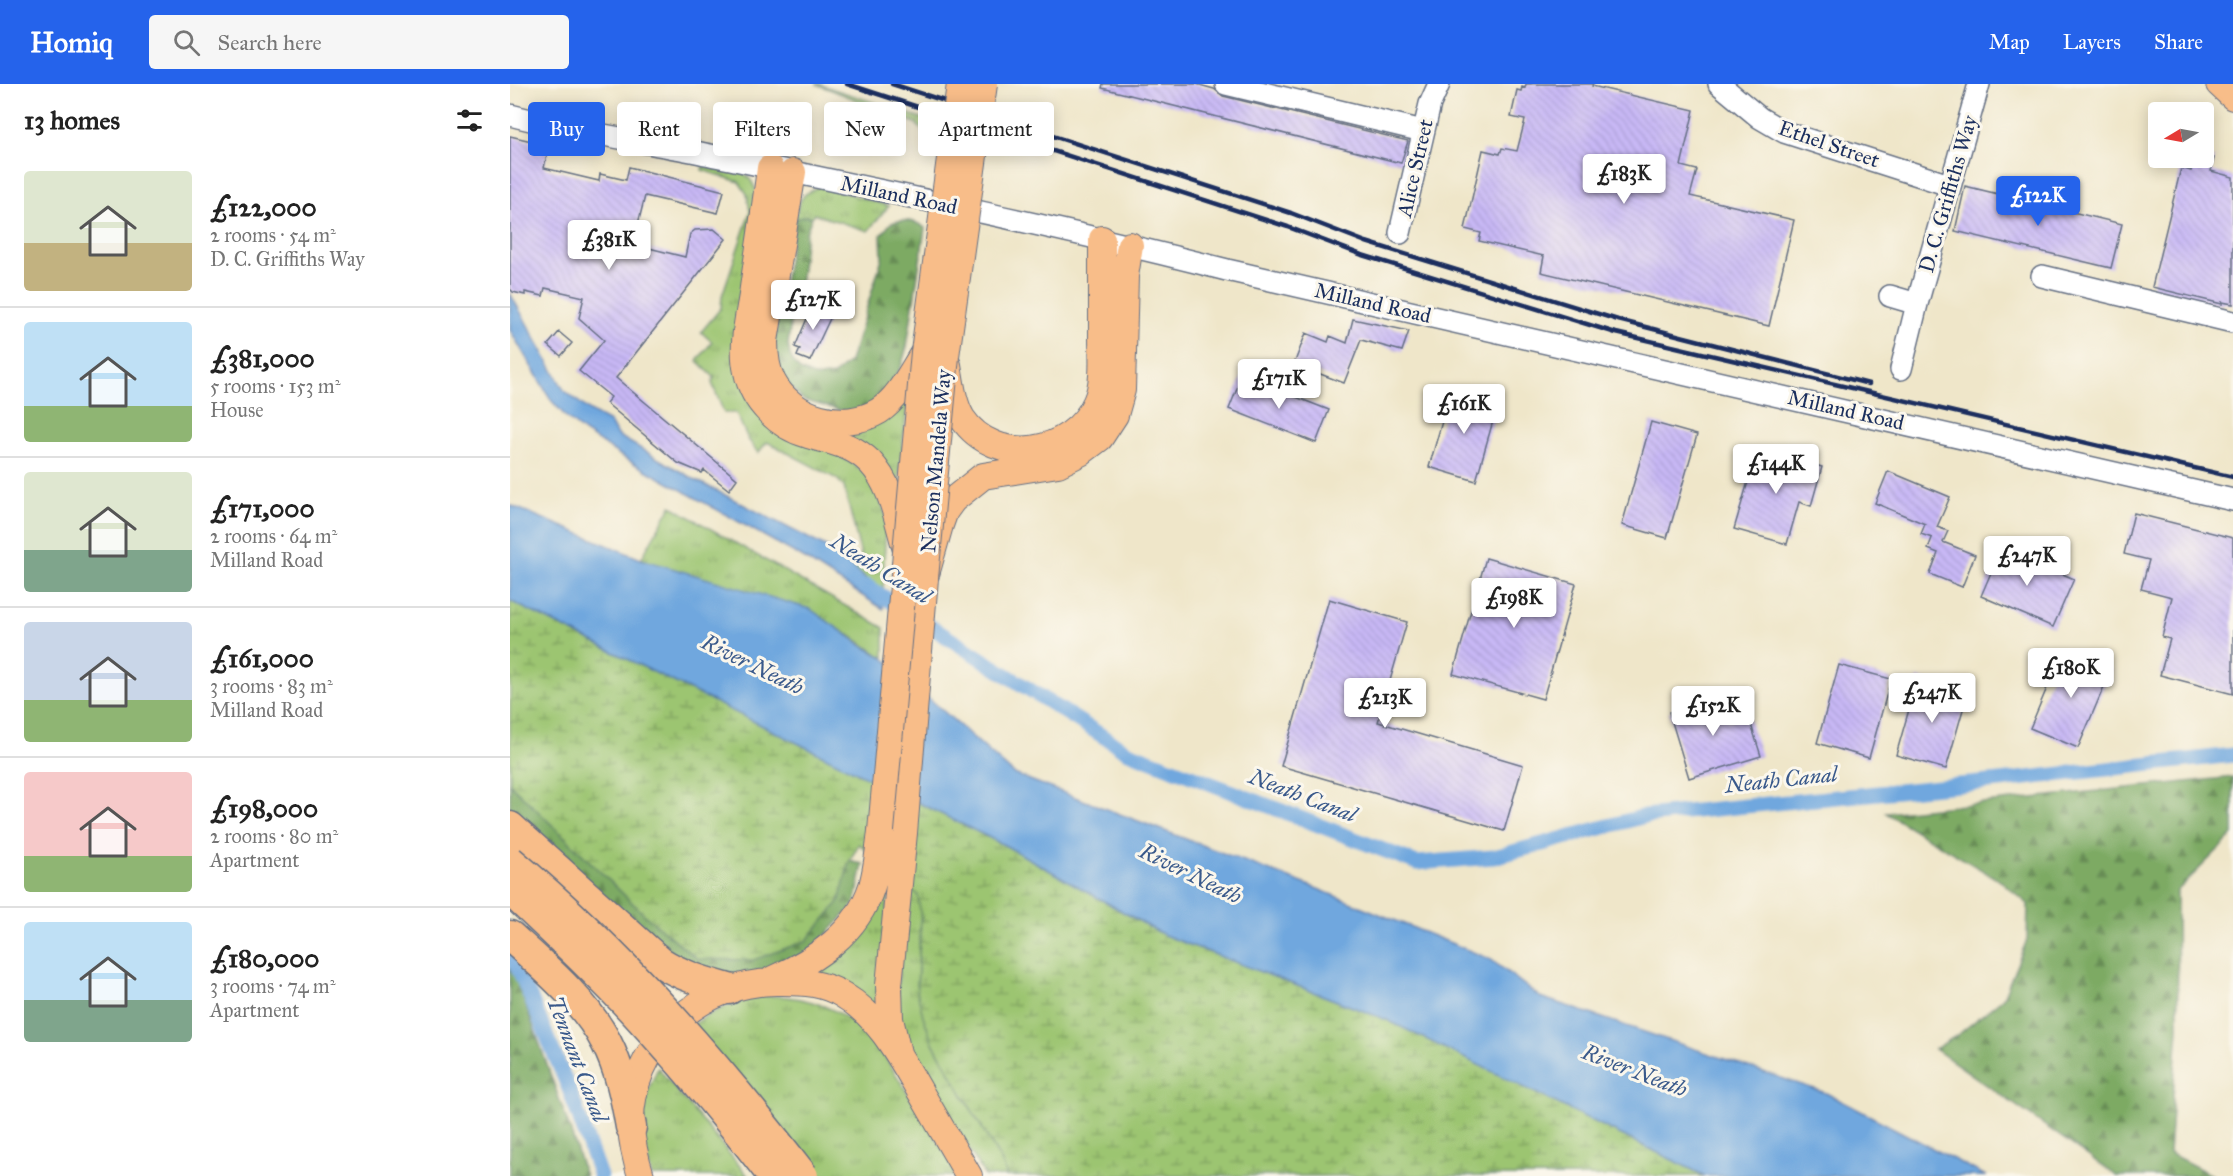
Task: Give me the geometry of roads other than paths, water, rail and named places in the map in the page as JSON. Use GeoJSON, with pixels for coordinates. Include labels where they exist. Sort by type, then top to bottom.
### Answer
{"type":"FeatureCollection","features":[{"type":"Feature","properties":{"kind":"highway"},"geometry":{"type":"LineString","coordinates":[[510,827],[660,962],[686,976],[729,988]]}},
{"type":"Feature","properties":{"kind":"highway"},"geometry":{"type":"LineString","coordinates":[[510,861],[596,939],[664,1010],[740,1096],[803,1176]]}},
{"type":"Feature","properties":{"kind":"highway"},"geometry":{"type":"LineString","coordinates":[[510,890],[579,955],[649,1028],[723,1111],[773,1176]]}},
{"type":"Feature","properties":{"kind":"highway"},"geometry":{"type":"LineString","coordinates":[[519,944],[581,1006],[606,1042],[624,1087],[631,1127]]}},
{"type":"Feature","properties":{"kind":"main road","name":"Nelson Mandela Way"},"geometry":{"type":"LineString","coordinates":[[768,981],[800,967],[825,950],[842,934],[861,911],[893,832],[925,578],[934,354],[960,84]]}},
{"type":"Feature","properties":{"kind":"main road","name":"Nelson Mandela Way"},"geometry":{"type":"LineString","coordinates":[[898,1053],[890,1018],[889,985],[893,832],[906,550],[934,354],[984,84]]}},
{"type":"Feature","properties":{"kind":"main road"},"geometry":{"type":"LineString","coordinates":[[2219,84],[2233,97]]}},
{"type":"Feature","properties":{"kind":"main road"},"geometry":{"type":"LineString","coordinates":[[782,170],[755,342],[747,374],[759,400],[793,430],[844,444],[870,463],[880,474],[889,491],[906,550]]}},
{"type":"Feature","properties":{"kind":"main road"},"geometry":{"type":"LineString","coordinates":[[925,578],[945,511],[967,487],[983,476],[1058,464],[1080,453],[1093,429],[1102,377],[1102,239]]}},
{"type":"Feature","properties":{"kind":"main road"},"geometry":{"type":"LineString","coordinates":[[755,342],[781,394],[800,410],[826,420],[838,421],[863,418],[878,411],[888,404],[934,354],[962,417],[980,437],[1003,448],[1023,451],[1042,448],[1070,435],[1093,429],[1115,414],[1122,390],[1125,276],[1130,245]]}},
{"type":"Feature","properties":{"kind":"main road"},"geometry":{"type":"LineString","coordinates":[[641,1176],[634,1154],[631,1127],[633,1100],[638,1080],[652,1050],[667,1028],[688,1010],[709,997],[729,988],[768,981],[814,983],[842,994],[871,1016],[898,1053],[969,1176]]}},
{"type":"Feature","properties":{"kind":"street"},"geometry":{"type":"LineString","coordinates":[[1226,84],[1423,131]]}},
{"type":"Feature","properties":{"kind":"street","name":"Alice Street"},"geometry":{"type":"LineString","coordinates":[[1400,233],[1430,104],[1439,84]]}},
{"type":"Feature","properties":{"kind":"street","name":"Ethel Street"},"geometry":{"type":"LineString","coordinates":[[1719,84],[1760,118],[1784,132],[1949,184]]}},
{"type":"Feature","properties":{"kind":"street","name":"D. C. Griffiths Way"},"geometry":{"type":"LineString","coordinates":[[1901,369],[1949,184],[1979,84]]}},
{"type":"Feature","properties":{"kind":"street","name":"Milland Road"},"geometry":{"type":"LineString","coordinates":[[510,115],[560,128],[657,144],[1130,245],[1227,270],[2233,500]]}},
{"type":"Feature","properties":{"kind":"street"},"geometry":{"type":"LineString","coordinates":[[2042,276],[2233,322]]}},
{"type":"Feature","properties":{"kind":"street"},"geometry":{"type":"LineString","coordinates":[[1890,296],[1917,304]]}},
{"type":"Feature","properties":{"kind":"water"},"geometry":{"type":"Polygon","coordinates":[[[510,293],[564,390],[590,411],[610,422],[617,435],[692,478],[845,557],[845,561],[883,594],[883,609],[800,556],[626,459],[568,419],[551,400],[510,330],[510,293]]]}},
{"type":"Feature","properties":{"kind":"water","name":"River Neath"},"geometry":{"type":"Polygon","coordinates":[[[510,505],[641,559],[810,609],[884,658],[1014,774],[1313,887],[1490,959],[1540,997],[1826,1093],[1986,1176],[1705,1176],[1387,1020],[1164,935],[1008,847],[510,601],[510,505]]]}},
{"type":"Feature","properties":{"kind":"waterway","name":"Neath Canal"},"geometry":{"type":"LineString","coordinates":[[867,586],[1126,751],[1417,863],[1494,857],[1645,816],[2000,781],[2233,755]]}},
{"type":"Feature","properties":{"kind":"waterway","name":"Tennant Canal"},"geometry":{"type":"LineString","coordinates":[[514,958],[569,1089],[600,1176]]}},
{"type":"Feature","properties":{"kind":"railway"},"geometry":{"type":"LineString","coordinates":[[847,84],[1288,227],[1362,255],[1616,333],[2233,477]]}},
{"type":"Feature","properties":{"kind":"railway"},"geometry":{"type":"LineString","coordinates":[[892,84],[1291,213],[1366,242],[1618,320],[1869,384]]}}]}
